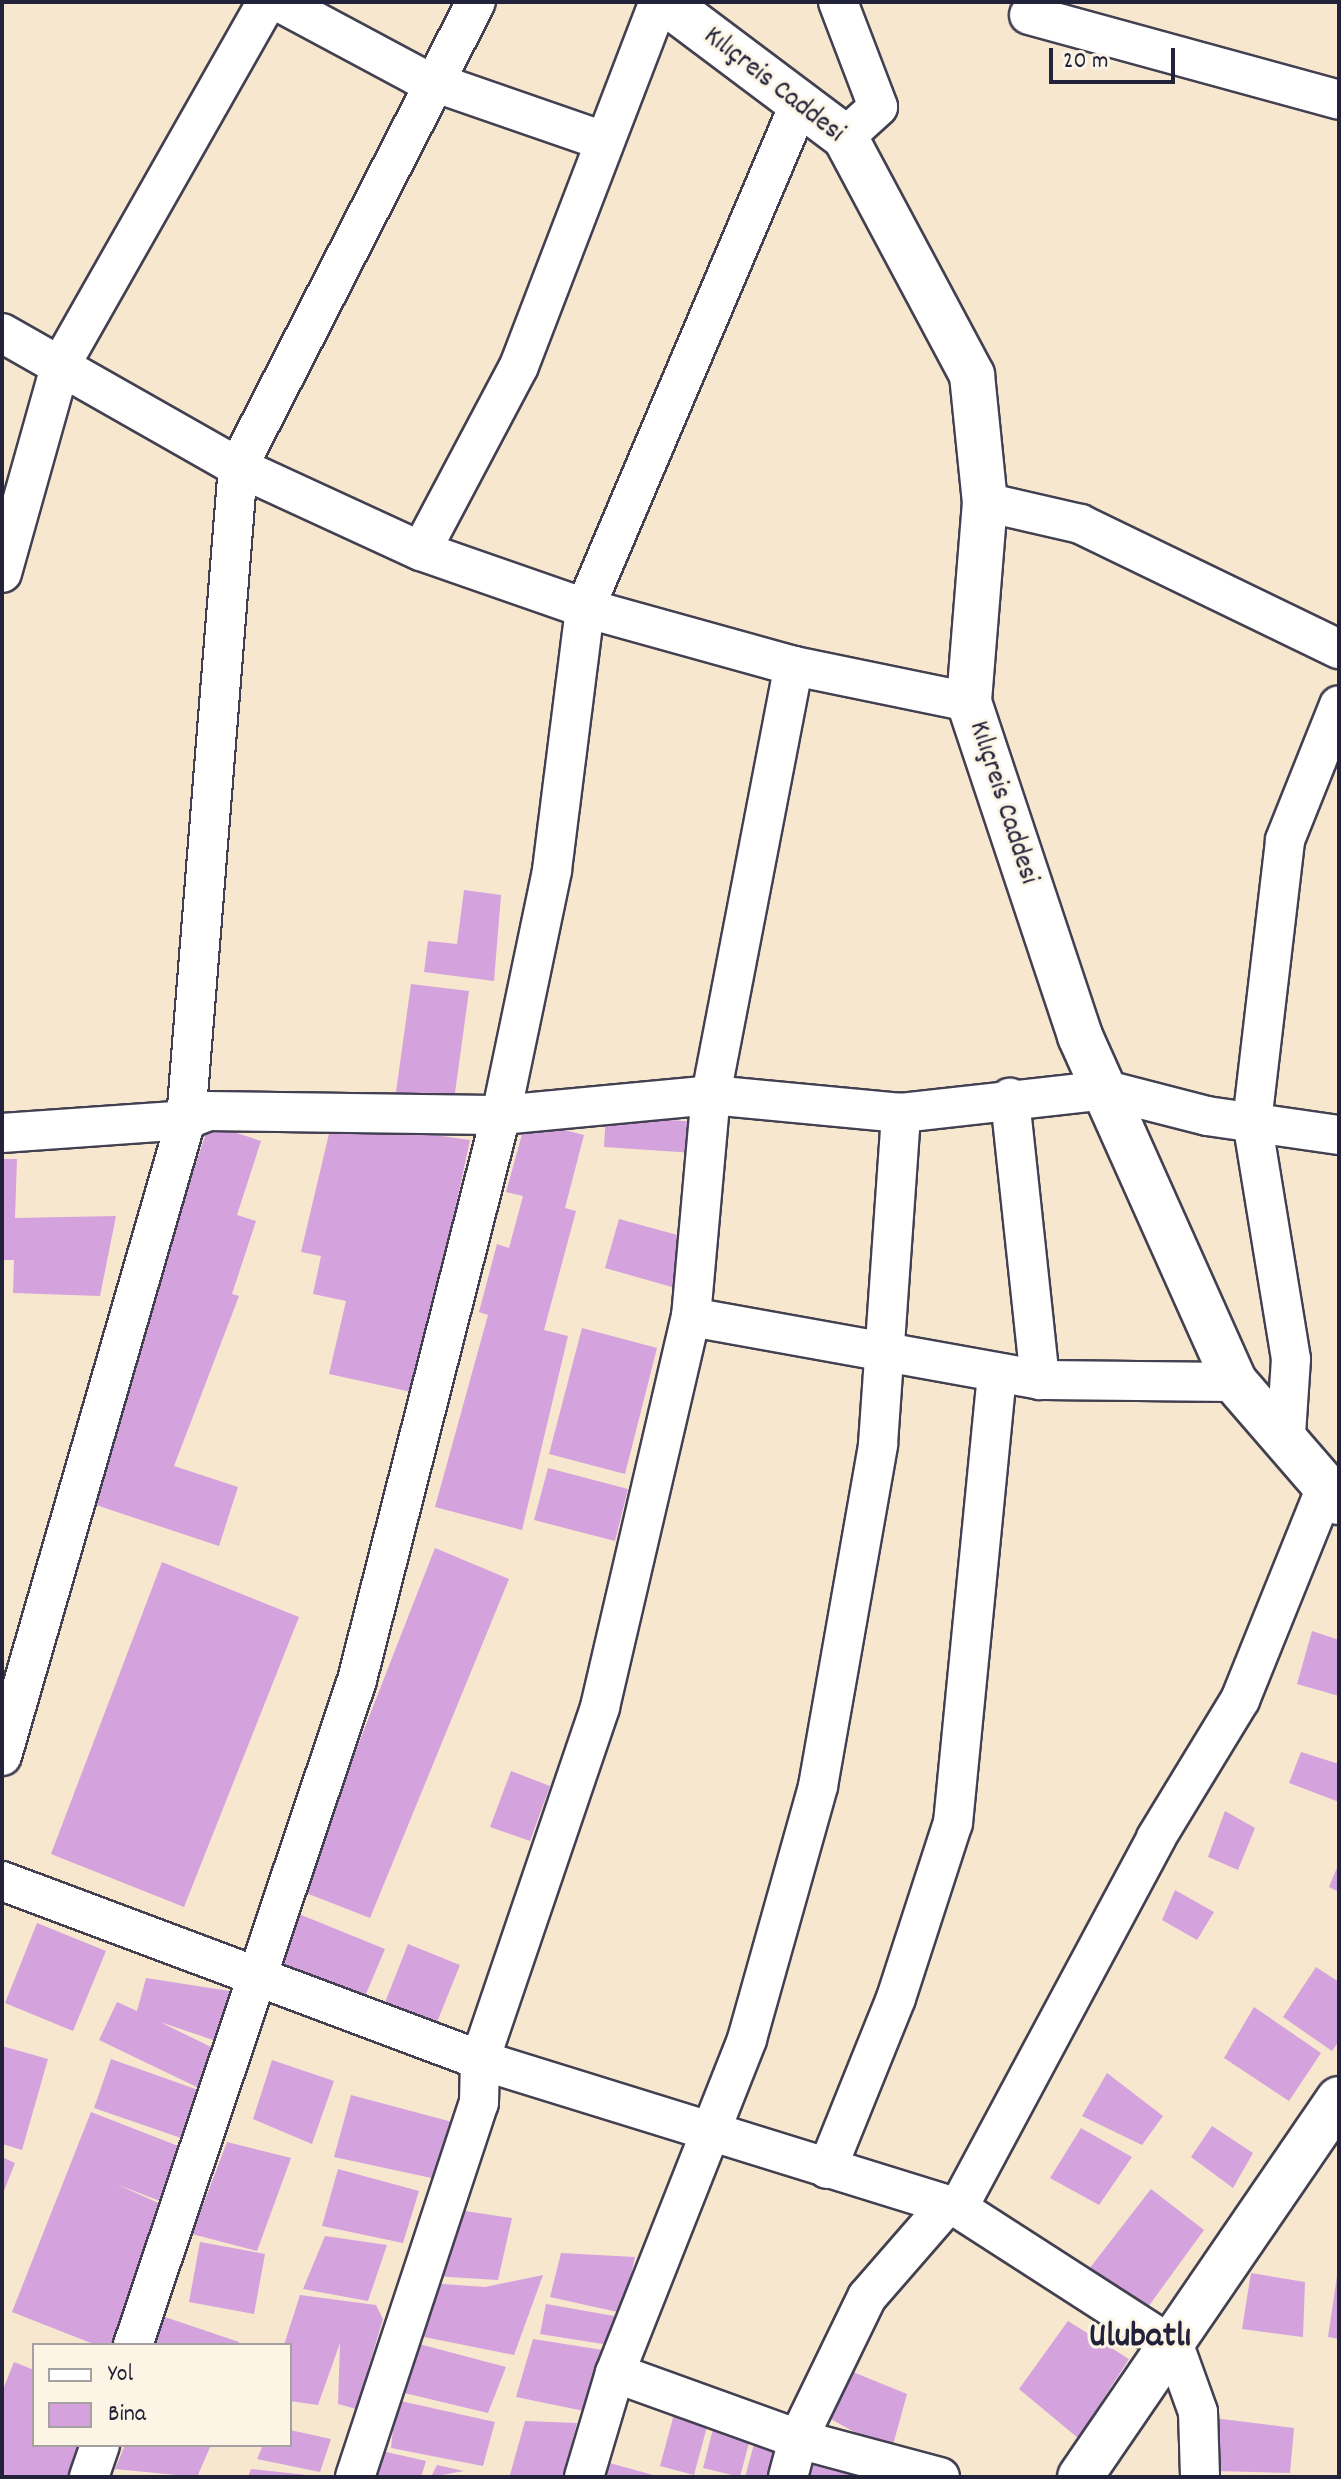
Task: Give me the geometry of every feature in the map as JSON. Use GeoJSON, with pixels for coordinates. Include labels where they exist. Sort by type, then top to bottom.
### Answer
{"type":"FeatureCollection","features":[{"type":"Feature","properties":{"kind":"street"},"geometry":{"type":"LineString","coordinates":[[4,557],[60,366],[267,2]]}},
{"type":"Feature","properties":{"kind":"street"},"geometry":{"type":"LineString","coordinates":[[279,2],[437,82],[604,141]]}},
{"type":"Feature","properties":{"kind":"street"},"geometry":{"type":"LineString","coordinates":[[2,1756],[186,1120],[238,467],[476,2]]}},
{"type":"Feature","properties":{"kind":"street"},"geometry":{"type":"LineString","coordinates":[[421,551],[519,366],[604,141],[662,2]]}},
{"type":"Feature","properties":{"kind":"street","name":"Kılıçreis Caddesi"},"geometry":{"type":"LineString","coordinates":[[662,2],[845,137],[972,375],[985,502],[969,702],[1080,1036],[1235,1382],[1286,1434],[1332,1496]]}},
{"type":"Feature","properties":{"kind":"street"},"geometry":{"type":"LineString","coordinates":[[838,2],[878,107],[845,137]]}},
{"type":"Feature","properties":{"kind":"street"},"geometry":{"type":"LineString","coordinates":[[1029,15],[1339,100]]}},
{"type":"Feature","properties":{"kind":"street"},"geometry":{"type":"LineString","coordinates":[[134,2343],[357,1680],[501,1115],[552,870],[585,608],[799,105]]}},
{"type":"Feature","properties":{"kind":"street"},"geometry":{"type":"LineString","coordinates":[[2,333],[238,467],[421,551],[585,608],[794,666],[969,702]]}},
{"type":"Feature","properties":{"kind":"street"},"geometry":{"type":"LineString","coordinates":[[985,502],[1080,524],[1339,649]]}},
{"type":"Feature","properties":{"kind":"street"},"geometry":{"type":"LineString","coordinates":[[355,2477],[479,2103],[480,2060],[600,1707],[691,1317],[711,1095],[794,666]]}},
{"type":"Feature","properties":{"kind":"street"},"geometry":{"type":"LineString","coordinates":[[1286,1434],[1291,1359],[1252,1122],[1285,840],[1339,705]]}},
{"type":"Feature","properties":{"kind":"street"},"geometry":{"type":"LineString","coordinates":[[2,1133],[186,1120],[208,1111],[501,1115],[711,1095],[901,1113],[1010,1098],[1106,1090],[1252,1122],[1339,1135]]}},
{"type":"Feature","properties":{"kind":"street"},"geometry":{"type":"LineString","coordinates":[[1010,1098],[1040,1380]]}},
{"type":"Feature","properties":{"kind":"street"},"geometry":{"type":"LineString","coordinates":[[584,2477],[615,2373],[708,2125],[747,2039],[818,1786],[878,1444],[901,1113]]}},
{"type":"Feature","properties":{"kind":"street"},"geometry":{"type":"LineString","coordinates":[[691,1317],[886,1357],[1040,1380],[1235,1382]]}},
{"type":"Feature","properties":{"kind":"street"},"geometry":{"type":"LineString","coordinates":[[827,2169],[896,1998],[953,1823],[997,1374]]}},
{"type":"Feature","properties":{"kind":"street"},"geometry":{"type":"LineString","coordinates":[[788,2477],[798,2439],[867,2297],[953,2206],[1156,1838],[1240,1700],[1332,1496]]}},
{"type":"Feature","properties":{"kind":"street"},"geometry":{"type":"LineString","coordinates":[[2,1881],[148,1930],[254,1979],[480,2060],[708,2125],[827,2169],[953,2206],[1175,2348],[1198,2412],[1200,2477]]}},
{"type":"Feature","properties":{"kind":"street"},"geometry":{"type":"LineString","coordinates":[[1080,2477],[1175,2348],[1339,2099]]}},
{"type":"Feature","properties":{"kind":"street"},"geometry":{"type":"LineString","coordinates":[[615,2373],[798,2439],[940,2477]]}},
{"type":"Feature","properties":{"kind":"street"},"geometry":{"type":"LineString","coordinates":[[89,2477],[99,2447]]}},
{"type":"Feature","properties":{"kind":"building"},"geometry":{"type":"Polygon","coordinates":[[[464,890],[501,895],[494,981],[424,972],[428,941],[457,944],[464,890]]]}},
{"type":"Feature","properties":{"kind":"building"},"geometry":{"type":"Polygon","coordinates":[[[411,984],[469,991],[454,1100],[396,1092],[411,984]]]}},
{"type":"Feature","properties":{"kind":"building"},"geometry":{"type":"Polygon","coordinates":[[[606,1115],[696,1122],[694,1153],[604,1147],[606,1115]]]}},
{"type":"Feature","properties":{"kind":"building"},"geometry":{"type":"Polygon","coordinates":[[[526,1120],[584,1135],[565,1208],[576,1211],[544,1330],[568,1336],[522,1530],[435,1507],[488,1315],[479,1312],[497,1244],[509,1248],[523,1196],[506,1192],[526,1120]]]}},
{"type":"Feature","properties":{"kind":"building"},"geometry":{"type":"Polygon","coordinates":[[[332,1121],[470,1140],[416,1393],[329,1374],[346,1301],[313,1294],[321,1256],[301,1252],[332,1121]]]}},
{"type":"Feature","properties":{"kind":"building"},"geometry":{"type":"Polygon","coordinates":[[[209,1124],[261,1141],[237,1215],[256,1221],[232,1294],[239,1296],[174,1466],[238,1487],[219,1546],[84,1501],[209,1124]]]}},
{"type":"Feature","properties":{"kind":"building"},"geometry":{"type":"Polygon","coordinates":[[[2,1159],[17,1159],[15,1218],[116,1216],[100,1296],[13,1293],[14,1260],[2,1260],[2,1159]]]}},
{"type":"Feature","properties":{"kind":"building"},"geometry":{"type":"Polygon","coordinates":[[[619,1219],[692,1239],[679,1289],[605,1268],[619,1219]]]}},
{"type":"Feature","properties":{"kind":"building"},"geometry":{"type":"Polygon","coordinates":[[[582,1328],[657,1348],[625,1474],[549,1454],[582,1328]]]}},
{"type":"Feature","properties":{"kind":"building"},"geometry":{"type":"Polygon","coordinates":[[[548,1468],[628,1489],[615,1541],[534,1520],[548,1468]]]}},
{"type":"Feature","properties":{"kind":"building"},"geometry":{"type":"Polygon","coordinates":[[[435,1548],[509,1579],[370,1918],[301,1891],[435,1548]]]}},
{"type":"Feature","properties":{"kind":"building"},"geometry":{"type":"Polygon","coordinates":[[[162,1562],[299,1617],[184,1907],[51,1854],[162,1562]]]}},
{"type":"Feature","properties":{"kind":"building"},"geometry":{"type":"Polygon","coordinates":[[[1312,1631],[1339,1640],[1339,1696],[1297,1684],[1312,1631]]]}},
{"type":"Feature","properties":{"kind":"building"},"geometry":{"type":"Polygon","coordinates":[[[1301,1752],[1339,1764],[1339,1802],[1289,1783],[1301,1752]]]}},
{"type":"Feature","properties":{"kind":"building"},"geometry":{"type":"Polygon","coordinates":[[[511,1771],[550,1786],[530,1841],[490,1827],[511,1771]]]}},
{"type":"Feature","properties":{"kind":"building"},"geometry":{"type":"Polygon","coordinates":[[[1225,1811],[1255,1828],[1238,1870],[1208,1857],[1225,1811]]]}},
{"type":"Feature","properties":{"kind":"building"},"geometry":{"type":"Polygon","coordinates":[[[1339,1863],[1339,1892],[1329,1887],[1339,1863]]]}},
{"type":"Feature","properties":{"kind":"building"},"geometry":{"type":"Polygon","coordinates":[[[1175,1890],[1214,1912],[1197,1940],[1162,1920],[1175,1890]]]}},
{"type":"Feature","properties":{"kind":"building"},"geometry":{"type":"Polygon","coordinates":[[[294,1912],[385,1949],[363,2001],[272,1965],[294,1912]]]}},
{"type":"Feature","properties":{"kind":"building"},"geometry":{"type":"Polygon","coordinates":[[[37,1923],[106,1951],[73,2031],[5,2003],[37,1923]]]}},
{"type":"Feature","properties":{"kind":"building"},"geometry":{"type":"Polygon","coordinates":[[[408,1944],[460,1965],[435,2027],[384,2005],[408,1944]]]}},
{"type":"Feature","properties":{"kind":"building"},"geometry":{"type":"Polygon","coordinates":[[[1316,1967],[1339,1982],[1339,2041],[1332,2051],[1283,2017],[1316,1967]]]}},
{"type":"Feature","properties":{"kind":"building"},"geometry":{"type":"Polygon","coordinates":[[[146,1978],[236,1992],[219,2042],[160,2022],[211,2047],[207,2092],[99,2040],[117,2002],[137,2011],[146,1978]]]}},
{"type":"Feature","properties":{"kind":"building"},"geometry":{"type":"Polygon","coordinates":[[[1254,2007],[1321,2053],[1289,2101],[1224,2058],[1254,2007]]]}},
{"type":"Feature","properties":{"kind":"building"},"geometry":{"type":"Polygon","coordinates":[[[2,2046],[48,2059],[22,2150],[2,2144],[2,2046]]]}},
{"type":"Feature","properties":{"kind":"building"},"geometry":{"type":"Polygon","coordinates":[[[111,2059],[201,2091],[184,2139],[94,2108],[111,2059]]]}},
{"type":"Feature","properties":{"kind":"building"},"geometry":{"type":"Polygon","coordinates":[[[272,2060],[334,2081],[312,2144],[253,2119],[272,2060]]]}},
{"type":"Feature","properties":{"kind":"building"},"geometry":{"type":"Polygon","coordinates":[[[1107,2073],[1163,2116],[1142,2145],[1082,2116],[1107,2073]]]}},
{"type":"Feature","properties":{"kind":"building"},"geometry":{"type":"Polygon","coordinates":[[[351,2095],[456,2123],[436,2179],[334,2157],[351,2095]]]}},
{"type":"Feature","properties":{"kind":"building"},"geometry":{"type":"Polygon","coordinates":[[[91,2112],[186,2149],[165,2203],[116,2184],[174,2210],[118,2343],[91,2343],[12,2312],[91,2112]]]}},
{"type":"Feature","properties":{"kind":"building"},"geometry":{"type":"Polygon","coordinates":[[[1212,2126],[1253,2153],[1233,2188],[1191,2157],[1212,2126]]]}},
{"type":"Feature","properties":{"kind":"building"},"geometry":{"type":"Polygon","coordinates":[[[1081,2128],[1132,2157],[1099,2205],[1050,2178],[1081,2128]]]}},
{"type":"Feature","properties":{"kind":"building"},"geometry":{"type":"Polygon","coordinates":[[[227,2142],[291,2158],[257,2251],[192,2234],[227,2142]]]}},
{"type":"Feature","properties":{"kind":"building"},"geometry":{"type":"Polygon","coordinates":[[[2,2157],[15,2163],[2,2196],[2,2157]]]}},
{"type":"Feature","properties":{"kind":"building"},"geometry":{"type":"Polygon","coordinates":[[[338,2169],[419,2191],[403,2243],[322,2226],[338,2169]]]}},
{"type":"Feature","properties":{"kind":"building"},"geometry":{"type":"Polygon","coordinates":[[[1151,2189],[1204,2230],[1148,2307],[1089,2269],[1151,2189]]]}},
{"type":"Feature","properties":{"kind":"building"},"geometry":{"type":"Polygon","coordinates":[[[452,2209],[512,2218],[498,2280],[433,2276],[452,2209]]]}},
{"type":"Feature","properties":{"kind":"building"},"geometry":{"type":"Polygon","coordinates":[[[325,2236],[387,2245],[368,2301],[303,2289],[325,2236]]]}},
{"type":"Feature","properties":{"kind":"building"},"geometry":{"type":"Polygon","coordinates":[[[200,2242],[265,2254],[254,2314],[189,2302],[200,2242]]]}},
{"type":"Feature","properties":{"kind":"building"},"geometry":{"type":"Polygon","coordinates":[[[561,2253],[635,2257],[622,2313],[550,2297],[561,2253]]]}},
{"type":"Feature","properties":{"kind":"building"},"geometry":{"type":"Polygon","coordinates":[[[1251,2273],[1305,2282],[1303,2337],[1242,2329],[1251,2273]]]}},
{"type":"Feature","properties":{"kind":"building"},"geometry":{"type":"Polygon","coordinates":[[[543,2275],[514,2355],[414,2335],[429,2283],[485,2287],[543,2275]]]}},
{"type":"Feature","properties":{"kind":"building"},"geometry":{"type":"Polygon","coordinates":[[[1339,2276],[1339,2339],[1328,2337],[1339,2276]]]}},
{"type":"Feature","properties":{"kind":"building"},"geometry":{"type":"Polygon","coordinates":[[[300,2295],[376,2305],[383,2319],[356,2409],[338,2404],[340,2343],[318,2405],[292,2401],[292,2343],[285,2343],[300,2295]]]}},
{"type":"Feature","properties":{"kind":"building"},"geometry":{"type":"Polygon","coordinates":[[[546,2304],[620,2317],[609,2345],[540,2334],[546,2304]]]}},
{"type":"Feature","properties":{"kind":"building"},"geometry":{"type":"Polygon","coordinates":[[[165,2317],[239,2342],[239,2343],[155,2343],[165,2317]]]}},
{"type":"Feature","properties":{"kind":"building"},"geometry":{"type":"Polygon","coordinates":[[[1068,2321],[1129,2359],[1078,2438],[1019,2389],[1068,2321]]]}},
{"type":"Feature","properties":{"kind":"building"},"geometry":{"type":"Polygon","coordinates":[[[533,2339],[609,2351],[594,2413],[516,2397],[533,2339]]]}},
{"type":"Feature","properties":{"kind":"building"},"geometry":{"type":"Polygon","coordinates":[[[419,2344],[506,2367],[488,2413],[396,2391],[419,2344]]]}},
{"type":"Feature","properties":{"kind":"building"},"geometry":{"type":"Polygon","coordinates":[[[14,2362],[32,2369],[32,2447],[89,2447],[78,2477],[2,2477],[2,2392],[14,2362]]]}},
{"type":"Feature","properties":{"kind":"building"},"geometry":{"type":"Polygon","coordinates":[[[848,2370],[907,2394],[891,2452],[827,2417],[848,2370]]]}},
{"type":"Feature","properties":{"kind":"building"},"geometry":{"type":"Polygon","coordinates":[[[396,2400],[495,2422],[483,2466],[391,2448],[396,2400]]]}},
{"type":"Feature","properties":{"kind":"building"},"geometry":{"type":"Polygon","coordinates":[[[674,2414],[708,2423],[694,2475],[660,2466],[674,2414]]]}},
{"type":"Feature","properties":{"kind":"building"},"geometry":{"type":"Polygon","coordinates":[[[1214,2418],[1294,2428],[1290,2473],[1216,2471],[1214,2418]]]}},
{"type":"Feature","properties":{"kind":"building"},"geometry":{"type":"Polygon","coordinates":[[[525,2421],[577,2423],[563,2477],[510,2475],[525,2421]]]}},
{"type":"Feature","properties":{"kind":"building"},"geometry":{"type":"Polygon","coordinates":[[[713,2429],[750,2439],[740,2477],[703,2468],[713,2429]]]}},
{"type":"Feature","properties":{"kind":"building"},"geometry":{"type":"Polygon","coordinates":[[[292,2430],[331,2439],[320,2472],[257,2459],[262,2447],[292,2447],[292,2430]]]}},
{"type":"Feature","properties":{"kind":"building"},"geometry":{"type":"Polygon","coordinates":[[[754,2444],[777,2450],[770,2477],[745,2477],[754,2444]]]}},
{"type":"Feature","properties":{"kind":"building"},"geometry":{"type":"Polygon","coordinates":[[[124,2447],[210,2447],[197,2477],[115,2469],[124,2447]]]}},
{"type":"Feature","properties":{"kind":"building"},"geometry":{"type":"Polygon","coordinates":[[[807,2450],[880,2477],[800,2477],[807,2450]]]}},
{"type":"Feature","properties":{"kind":"building"},"geometry":{"type":"Polygon","coordinates":[[[382,2451],[426,2461],[421,2477],[374,2477],[382,2451]]]}},
{"type":"Feature","properties":{"kind":"building"},"geometry":{"type":"Polygon","coordinates":[[[606,2462],[657,2476],[657,2477],[602,2477],[606,2462]]]}},
{"type":"Feature","properties":{"kind":"building"},"geometry":{"type":"Polygon","coordinates":[[[437,2465],[464,2471],[431,2477],[437,2465]]]}},
{"type":"Feature","properties":{"kind":"building"},"geometry":{"type":"Polygon","coordinates":[[[251,2469],[307,2475],[307,2477],[248,2477],[251,2469]]]}},
{"type":"Feature","properties":{"kind":"district","name":"Ulubatlı"},"geometry":{"type":"Point","coordinates":[1140,2339]}}]}
